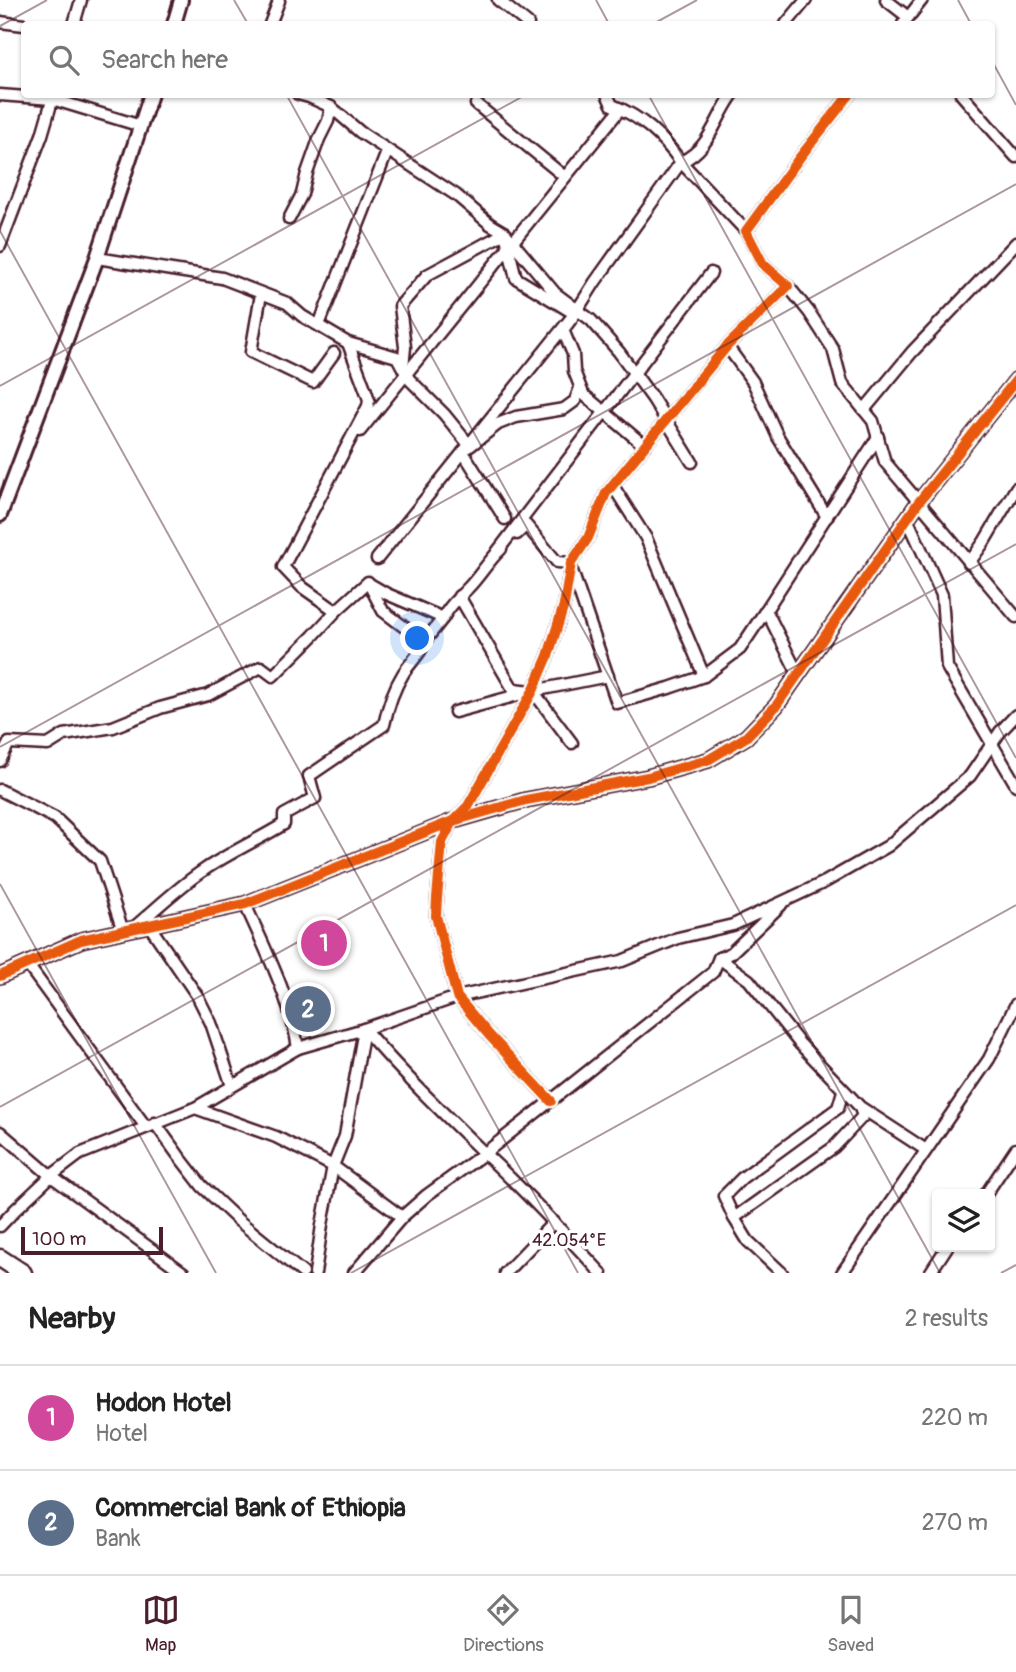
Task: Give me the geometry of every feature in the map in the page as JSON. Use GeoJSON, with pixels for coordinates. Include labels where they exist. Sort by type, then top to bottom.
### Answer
{"type":"FeatureCollection","features":[{"type":"Feature","properties":{"kind":"main road"},"geometry":{"type":"LineString","coordinates":[[0,1258],[23,1273]]}},
{"type":"Feature","properties":{"kind":"street"},"geometry":{"type":"LineString","coordinates":[[75,21],[80,0]]}},
{"type":"Feature","properties":{"kind":"street"},"geometry":{"type":"LineString","coordinates":[[175,21],[181,0]]}},
{"type":"Feature","properties":{"kind":"street"},"geometry":{"type":"LineString","coordinates":[[271,21],[279,0]]}},
{"type":"Feature","properties":{"kind":"street"},"geometry":{"type":"LineString","coordinates":[[498,0],[524,21]]}},
{"type":"Feature","properties":{"kind":"street"},"geometry":{"type":"LineString","coordinates":[[788,21],[806,0]]}},
{"type":"Feature","properties":{"kind":"street"},"geometry":{"type":"LineString","coordinates":[[886,0],[905,21],[922,0]]}},
{"type":"Feature","properties":{"kind":"street"},"geometry":{"type":"LineString","coordinates":[[0,22],[21,25]]}},
{"type":"Feature","properties":{"kind":"street"},"geometry":{"type":"LineString","coordinates":[[0,95],[21,96]]}},
{"type":"Feature","properties":{"kind":"street"},"geometry":{"type":"LineString","coordinates":[[0,246],[42,135],[53,98]]}},
{"type":"Feature","properties":{"kind":"street"},"geometry":{"type":"LineString","coordinates":[[56,98],[141,126]]}},
{"type":"Feature","properties":{"kind":"street"},"geometry":{"type":"LineString","coordinates":[[0,515],[97,258],[150,98]]}},
{"type":"Feature","properties":{"kind":"street"},"geometry":{"type":"LineString","coordinates":[[311,98],[331,107],[387,152],[456,195],[505,233],[555,293],[591,320],[619,352],[653,399],[692,462]]}},
{"type":"Feature","properties":{"kind":"street"},"geometry":{"type":"LineString","coordinates":[[609,98],[612,105],[629,112],[665,141],[681,162],[746,231],[763,264],[788,286],[833,349],[842,383],[873,421],[885,461],[1016,617]]}},
{"type":"Feature","properties":{"kind":"street"},"geometry":{"type":"LineString","coordinates":[[583,394],[563,330],[681,162],[692,157],[709,140],[713,126],[730,98]]}},
{"type":"Feature","properties":{"kind":"street"},"geometry":{"type":"LineString","coordinates":[[746,231],[847,98]]}},
{"type":"Feature","properties":{"kind":"street"},"geometry":{"type":"LineString","coordinates":[[965,98],[1012,145],[1016,157]]}},
{"type":"Feature","properties":{"kind":"street"},"geometry":{"type":"LineString","coordinates":[[476,104],[565,177]]}},
{"type":"Feature","properties":{"kind":"street"},"geometry":{"type":"LineString","coordinates":[[289,219],[302,194],[331,107]]}},
{"type":"Feature","properties":{"kind":"street"},"geometry":{"type":"LineString","coordinates":[[345,451],[617,113]]}},
{"type":"Feature","properties":{"kind":"street"},"geometry":{"type":"LineString","coordinates":[[321,320],[387,152]]}},
{"type":"Feature","properties":{"kind":"street"},"geometry":{"type":"LineString","coordinates":[[505,233],[516,278],[575,314]]}},
{"type":"Feature","properties":{"kind":"street"},"geometry":{"type":"LineString","coordinates":[[403,368],[405,347],[400,306],[427,275],[505,233]]}},
{"type":"Feature","properties":{"kind":"street"},"geometry":{"type":"LineString","coordinates":[[864,410],[912,352],[1016,243]]}},
{"type":"Feature","properties":{"kind":"street"},"geometry":{"type":"LineString","coordinates":[[97,258],[222,278],[286,303],[302,316],[348,343],[397,357],[409,379],[444,414],[470,446],[498,424],[516,417],[564,409],[575,401],[580,387],[583,394],[645,446]]}},
{"type":"Feature","properties":{"kind":"street"},"geometry":{"type":"LineString","coordinates":[[127,930],[203,870],[284,824],[284,815],[315,798],[309,776],[384,725],[389,701],[402,676],[423,649],[424,642],[450,605],[469,587],[497,552],[711,273]]}},
{"type":"Feature","properties":{"kind":"street"},"geometry":{"type":"LineString","coordinates":[[551,1101],[457,997],[436,916],[442,842],[453,821],[468,806],[533,691],[548,656],[564,605],[571,564],[588,538],[606,493],[727,346],[788,286]]}},
{"type":"Feature","properties":{"kind":"street"},"geometry":{"type":"LineString","coordinates":[[261,294],[251,352],[313,382],[334,352]]}},
{"type":"Feature","properties":{"kind":"street"},"geometry":{"type":"LineString","coordinates":[[377,559],[575,314]]}},
{"type":"Feature","properties":{"kind":"street"},"geometry":{"type":"LineString","coordinates":[[336,611],[302,587],[284,567],[369,400],[348,343]]}},
{"type":"Feature","properties":{"kind":"street"},"geometry":{"type":"LineString","coordinates":[[727,346],[753,382],[778,437],[827,517]]}},
{"type":"Feature","properties":{"kind":"street"},"geometry":{"type":"LineString","coordinates":[[0,976],[81,940],[245,904],[453,821],[526,800],[648,777],[708,760],[746,737],[776,706],[918,503],[1016,380]]}},
{"type":"Feature","properties":{"kind":"street"},"geometry":{"type":"LineString","coordinates":[[571,564],[617,703],[704,676],[740,649],[878,437]]}},
{"type":"Feature","properties":{"kind":"street"},"geometry":{"type":"LineString","coordinates":[[463,452],[505,519]]}},
{"type":"Feature","properties":{"kind":"street"},"geometry":{"type":"LineString","coordinates":[[612,485],[646,538],[704,676]]}},
{"type":"Feature","properties":{"kind":"street"},"geometry":{"type":"LineString","coordinates":[[969,563],[1016,488]]}},
{"type":"Feature","properties":{"kind":"street"},"geometry":{"type":"LineString","coordinates":[[907,518],[942,595],[947,667],[1016,785]]}},
{"type":"Feature","properties":{"kind":"street"},"geometry":{"type":"LineString","coordinates":[[497,552],[526,526],[557,562],[571,564]]}},
{"type":"Feature","properties":{"kind":"street"},"geometry":{"type":"LineString","coordinates":[[0,761],[9,743],[48,745],[64,735],[113,727],[160,708],[208,695],[261,667],[273,676],[368,582]]}},
{"type":"Feature","properties":{"kind":"street"},"geometry":{"type":"LineString","coordinates":[[368,582],[387,594],[443,618]]}},
{"type":"Feature","properties":{"kind":"street"},"geometry":{"type":"LineString","coordinates":[[368,582],[383,611],[424,642]]}},
{"type":"Feature","properties":{"kind":"street"},"geometry":{"type":"LineString","coordinates":[[459,596],[513,689],[533,691],[572,743]]}},
{"type":"Feature","properties":{"kind":"street"},"geometry":{"type":"LineString","coordinates":[[766,610],[798,674]]}},
{"type":"Feature","properties":{"kind":"street"},"geometry":{"type":"LineString","coordinates":[[455,712],[533,691],[608,676]]}},
{"type":"Feature","properties":{"kind":"street"},"geometry":{"type":"LineString","coordinates":[[0,1226],[51,1176],[80,1154],[195,1108],[298,1048],[457,997],[622,961],[678,938],[733,925],[825,882],[888,846],[970,776],[1000,732],[1016,715]]}},
{"type":"Feature","properties":{"kind":"street"},"geometry":{"type":"LineString","coordinates":[[0,790],[55,818],[100,861],[127,930]]}},
{"type":"Feature","properties":{"kind":"street"},"geometry":{"type":"LineString","coordinates":[[354,1273],[402,1217],[713,972],[719,958],[731,953],[787,900]]}},
{"type":"Feature","properties":{"kind":"street"},"geometry":{"type":"LineString","coordinates":[[245,904],[279,979],[295,1025],[298,1048]]}},
{"type":"Feature","properties":{"kind":"street"},"geometry":{"type":"LineString","coordinates":[[149,925],[198,997],[211,1023],[232,1086]]}},
{"type":"Feature","properties":{"kind":"street"},"geometry":{"type":"LineString","coordinates":[[719,958],[748,980],[800,1044],[860,1107],[926,1150]]}},
{"type":"Feature","properties":{"kind":"street"},"geometry":{"type":"LineString","coordinates":[[27,964],[151,1125],[202,1186],[239,1221],[303,1273]]}},
{"type":"Feature","properties":{"kind":"street"},"geometry":{"type":"LineString","coordinates":[[842,1273],[989,1059],[1016,1004]]}},
{"type":"Feature","properties":{"kind":"street"},"geometry":{"type":"LineString","coordinates":[[363,1029],[436,1108],[485,1153],[601,1273]]}},
{"type":"Feature","properties":{"kind":"street"},"geometry":{"type":"LineString","coordinates":[[316,1273],[322,1225],[334,1166],[345,1136],[363,1029]]}},
{"type":"Feature","properties":{"kind":"street"},"geometry":{"type":"LineString","coordinates":[[782,1273],[748,1241],[724,1196],[742,1178],[838,1108],[843,1091]]}},
{"type":"Feature","properties":{"kind":"street"},"geometry":{"type":"LineString","coordinates":[[734,1218],[834,1147],[863,1116],[860,1107]]}},
{"type":"Feature","properties":{"kind":"street"},"geometry":{"type":"LineString","coordinates":[[195,1108],[276,1137],[334,1166],[402,1217]]}},
{"type":"Feature","properties":{"kind":"street"},"geometry":{"type":"LineString","coordinates":[[0,1132],[51,1176],[184,1273]]}},
{"type":"Feature","properties":{"kind":"street"},"geometry":{"type":"LineString","coordinates":[[989,1189],[1016,1149]]}},
{"type":"Feature","properties":{"kind":"street"},"geometry":{"type":"LineString","coordinates":[[505,1273],[554,1222]]}},
{"type":"Feature","properties":{"kind":"street"},"geometry":{"type":"LineString","coordinates":[[930,1273],[944,1252]]}},
{"type":"Feature","properties":{"kind":"cycle path"},"geometry":{"type":"LineString","coordinates":[[551,1101],[457,997],[436,916],[442,842],[453,821],[468,806],[533,691],[548,656],[564,605],[571,563],[588,538],[606,493],[727,346],[788,286],[763,264],[746,231],[847,98]]}},
{"type":"Feature","properties":{"kind":"cycle path"},"geometry":{"type":"LineString","coordinates":[[0,976],[81,940],[245,904],[453,821],[526,800],[648,777],[708,760],[746,737],[776,706],[918,503],[1016,380]]}},
{"type":"Feature","properties":{"kind":"place","name":"Hodon Hotel"},"geometry":{"type":"Point","coordinates":[324,943]}},
{"type":"Feature","properties":{"kind":"place","name":"Commercial Bank of Ethiopia"},"geometry":{"type":"Point","coordinates":[308,1009]}}]}
